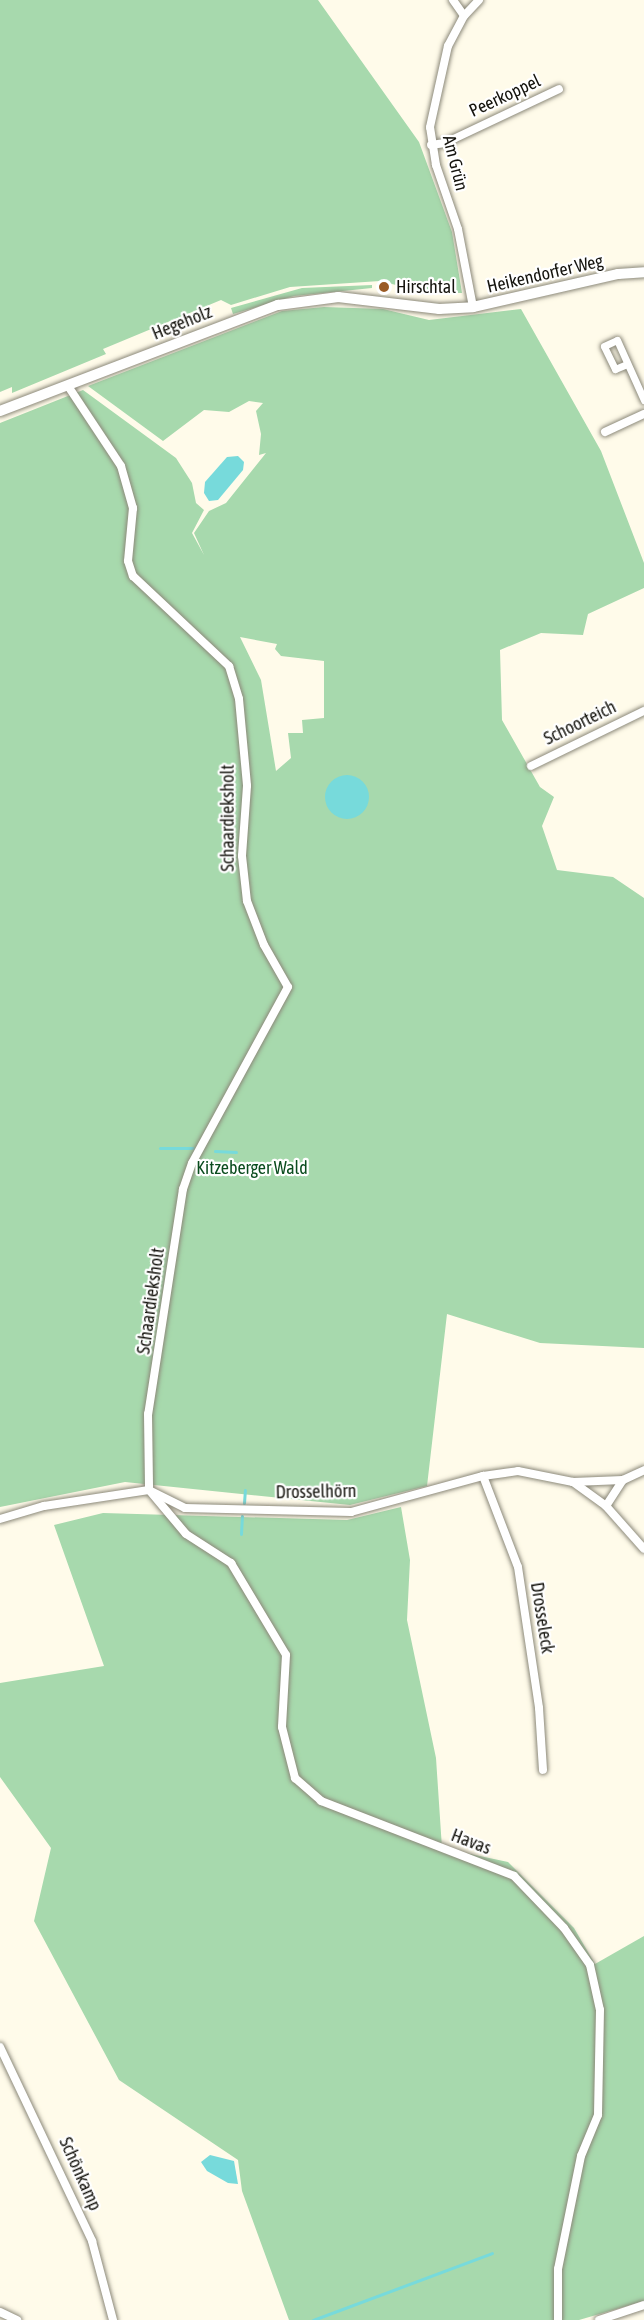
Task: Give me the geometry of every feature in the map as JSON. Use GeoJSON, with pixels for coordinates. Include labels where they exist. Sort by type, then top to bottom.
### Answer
{"type":"FeatureCollection","features":[{"type":"Feature","properties":{"kind":"street"},"geometry":{"type":"LineString","coordinates":[[453,0],[464,16]]}},
{"type":"Feature","properties":{"kind":"street","name":"Am Grün"},"geometry":{"type":"LineString","coordinates":[[473,307],[458,229],[431,145],[432,105],[448,46],[464,16],[480,0]]}},
{"type":"Feature","properties":{"kind":"street","name":"Peerkoppel"},"geometry":{"type":"LineString","coordinates":[[431,145],[445,143],[559,89]]}},
{"type":"Feature","properties":{"kind":"street","name":"Heikendorfer Weg"},"geometry":{"type":"LineString","coordinates":[[383,301],[439,309],[473,307],[618,274],[644,272]]}},
{"type":"Feature","properties":{"kind":"street","name":"Hegeholz"},"geometry":{"type":"LineString","coordinates":[[0,411],[278,305],[338,297],[383,301]]}},
{"type":"Feature","properties":{"kind":"street"},"geometry":{"type":"LineString","coordinates":[[627,363],[644,400]]}},
{"type":"Feature","properties":{"kind":"street","name":"Schaardieksholt"},"geometry":{"type":"LineString","coordinates":[[68,386],[121,466],[133,508],[128,561],[133,576],[229,666],[239,699],[247,786],[242,856],[247,901],[264,945],[288,987],[192,1163],[183,1189],[159,1367],[148,1414],[149,1490]]}},
{"type":"Feature","properties":{"kind":"street"},"geometry":{"type":"LineString","coordinates":[[605,432],[644,414]]}},
{"type":"Feature","properties":{"kind":"street","name":"Schoorteich"},"geometry":{"type":"LineString","coordinates":[[531,766],[644,711]]}},
{"type":"Feature","properties":{"kind":"street"},"geometry":{"type":"LineString","coordinates":[[573,1482],[623,1480],[644,1470]]}},
{"type":"Feature","properties":{"kind":"street","name":"Drosselhörn"},"geometry":{"type":"LineString","coordinates":[[149,1490],[184,1508],[351,1512],[483,1476],[518,1471],[573,1482],[606,1506],[644,1550]]}},
{"type":"Feature","properties":{"kind":"street","name":"Drosseleck"},"geometry":{"type":"LineString","coordinates":[[483,1476],[518,1567],[539,1708],[543,1770]]}},
{"type":"Feature","properties":{"kind":"street"},"geometry":{"type":"LineString","coordinates":[[606,1506],[623,1480]]}},
{"type":"Feature","properties":{"kind":"street"},"geometry":{"type":"LineString","coordinates":[[0,1519],[44,1506],[149,1490]]}},
{"type":"Feature","properties":{"kind":"street","name":"Havas"},"geometry":{"type":"LineString","coordinates":[[149,1490],[186,1534],[231,1563],[286,1655],[282,1727],[296,1778],[321,1801],[514,1876],[564,1928],[590,1965],[600,2010],[598,2115],[581,2156],[558,2269],[558,2320]]}},
{"type":"Feature","properties":{"kind":"street","name":"Schönkamp"},"geometry":{"type":"LineString","coordinates":[[0,2047],[92,2241],[113,2320]]}},
{"type":"Feature","properties":{"kind":"street"},"geometry":{"type":"LineString","coordinates":[[599,2320],[644,2305]]}},
{"type":"Feature","properties":{"kind":"street"},"geometry":{"type":"LineString","coordinates":[[0,2312],[17,2320]]}},
{"type":"Feature","properties":{"kind":"green space"},"geometry":{"type":"Polygon","coordinates":[[[0,0],[318,0],[419,142],[452,232],[462,293],[428,293],[380,281],[290,287],[231,305],[221,300],[103,349],[106,354],[12,393],[12,387],[0,392],[0,0]]]}},
{"type":"Feature","properties":{"kind":"green space"},"geometry":{"type":"Polygon","coordinates":[[[372,285],[372,288],[294,296],[233,314],[231,308],[302,288],[372,285]]]}},
{"type":"Feature","properties":{"kind":"green space","name":"Kitzeberger Wald"},"geometry":{"type":"Polygon","coordinates":[[[324,307],[383,309],[429,320],[521,309],[601,451],[644,563],[644,588],[588,614],[583,635],[541,633],[500,650],[502,720],[540,787],[554,797],[542,826],[557,870],[613,877],[644,898],[644,1348],[540,1343],[447,1314],[427,1486],[350,1505],[125,1482],[0,1507],[0,423],[83,390],[176,458],[192,483],[196,503],[204,510],[192,533],[204,555],[194,533],[209,511],[226,503],[266,453],[259,455],[261,434],[256,411],[263,403],[249,401],[229,412],[204,410],[163,441],[88,386],[282,311],[324,307]],[[240,637],[261,680],[276,771],[291,758],[288,733],[303,733],[302,720],[324,718],[324,661],[281,656],[275,649],[277,644],[240,637]]]}},
{"type":"Feature","properties":{"kind":"green space"},"geometry":{"type":"Polygon","coordinates":[[[401,1507],[410,1560],[407,1620],[436,1758],[442,1848],[508,1862],[574,1928],[595,1964],[644,1936],[644,2301],[579,2320],[289,2320],[242,2191],[238,2160],[119,2080],[34,1921],[51,1848],[0,1777],[0,1683],[104,1666],[54,1525],[103,1513],[347,1520],[401,1507]]]}},
{"type":"Feature","properties":{"kind":"water"},"geometry":{"type":"Polygon","coordinates":[[[238,456],[244,462],[243,470],[218,500],[209,501],[204,493],[205,482],[227,457],[238,456]]]}},
{"type":"Feature","properties":{"kind":"water"},"geometry":{"type":"Polygon","coordinates":[[[347,775],[362,782],[369,797],[362,812],[347,819],[332,812],[325,797],[332,782],[347,775]]]}},
{"type":"Feature","properties":{"kind":"water"},"geometry":{"type":"Polygon","coordinates":[[[210,2155],[234,2161],[238,2184],[228,2183],[207,2171],[201,2162],[210,2155]]]}},
{"type":"Feature","properties":{"kind":"waterway"},"geometry":{"type":"LineString","coordinates":[[160,1148],[193,1148]]}},
{"type":"Feature","properties":{"kind":"waterway"},"geometry":{"type":"LineString","coordinates":[[215,1151],[236,1152]]}},
{"type":"Feature","properties":{"kind":"waterway"},"geometry":{"type":"LineString","coordinates":[[244,1503],[245,1490]]}},
{"type":"Feature","properties":{"kind":"waterway"},"geometry":{"type":"LineString","coordinates":[[241,1534],[242,1516]]}},
{"type":"Feature","properties":{"kind":"waterway"},"geometry":{"type":"LineString","coordinates":[[313,2320],[492,2253]]}},
{"type":"Feature","properties":{"kind":"place","name":"Hirschtal"},"geometry":{"type":"Point","coordinates":[384,287]}}]}
